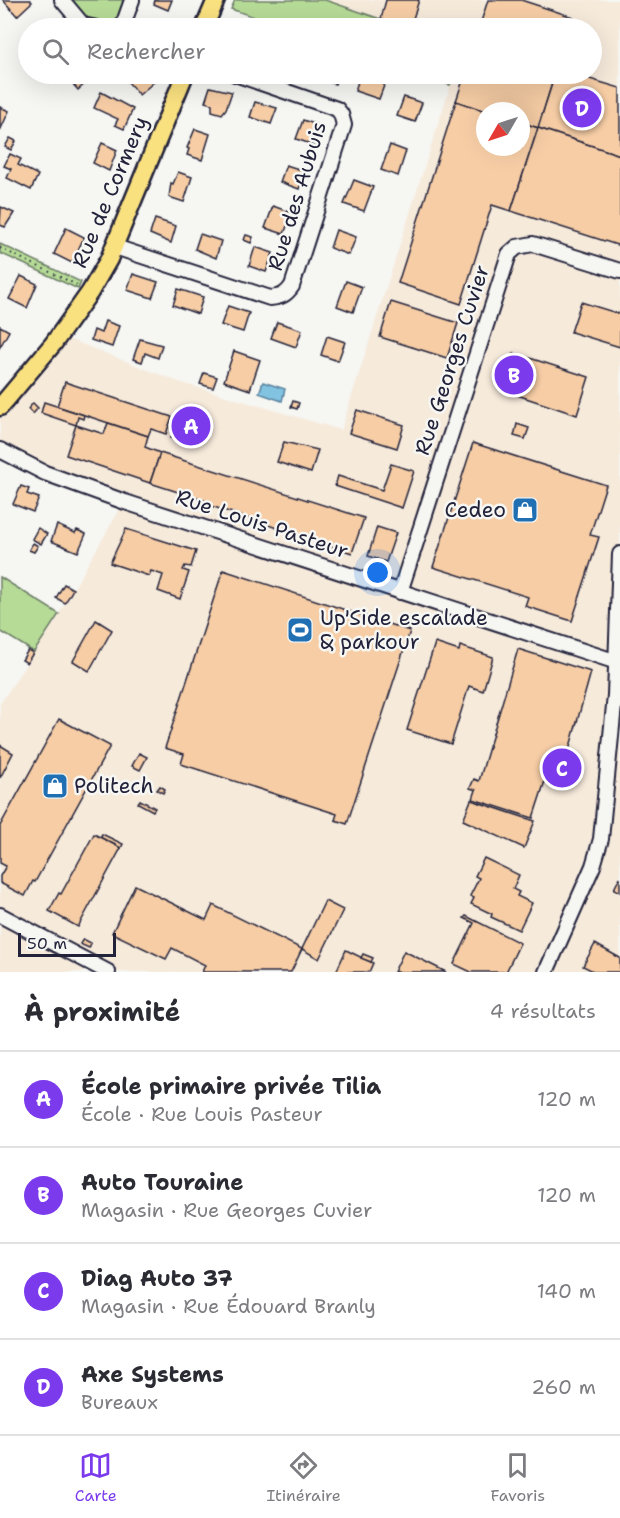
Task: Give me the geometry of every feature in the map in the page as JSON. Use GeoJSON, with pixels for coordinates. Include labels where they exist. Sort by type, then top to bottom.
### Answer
{"type":"FeatureCollection","features":[{"type":"Feature","properties":{"kind":"main road"},"geometry":{"type":"LineString","coordinates":[[208,18],[216,0]]}},
{"type":"Feature","properties":{"kind":"main road","name":"Rue de Cormery"},"geometry":{"type":"LineString","coordinates":[[0,407],[53,344],[90,292],[115,247],[181,84]]}},
{"type":"Feature","properties":{"kind":"street"},"geometry":{"type":"LineString","coordinates":[[62,0],[77,18]]}},
{"type":"Feature","properties":{"kind":"street"},"geometry":{"type":"LineString","coordinates":[[126,18],[132,0]]}},
{"type":"Feature","properties":{"kind":"street","name":"Rue des Aubuis"},"geometry":{"type":"LineString","coordinates":[[115,247],[270,298],[280,298],[286,294],[292,286],[344,119],[337,109],[264,84]]}},
{"type":"Feature","properties":{"kind":"street","name":"Rue Georges Cuvier"},"geometry":{"type":"LineString","coordinates":[[400,592],[509,254],[517,247],[533,244],[620,271]]}},
{"type":"Feature","properties":{"kind":"street","name":"Rue Louis Pasteur"},"geometry":{"type":"LineString","coordinates":[[0,450],[45,472],[125,502],[617,662]]}},
{"type":"Feature","properties":{"kind":"street"},"geometry":{"type":"LineString","coordinates":[[546,972],[593,866],[605,818],[617,662],[620,554]]}},
{"type":"Feature","properties":{"kind":"street"},"geometry":{"type":"LineString","coordinates":[[0,915],[108,972]]}},
{"type":"Feature","properties":{"kind":"path"},"geometry":{"type":"LineString","coordinates":[[0,248],[90,292]]}},
{"type":"Feature","properties":{"kind":"shaded area"},"geometry":{"type":"Polygon","coordinates":[[[325,0],[620,0],[620,972],[0,972],[0,704],[59,614],[124,502],[0,450],[0,419],[66,338],[179,382],[341,430],[451,84],[602,84],[602,18],[378,18],[325,0]]]}},
{"type":"Feature","properties":{"kind":"green space"},"geometry":{"type":"Polygon","coordinates":[[[69,0],[125,0],[118,18],[86,18],[69,0]]]}},
{"type":"Feature","properties":{"kind":"green space"},"geometry":{"type":"Polygon","coordinates":[[[235,0],[325,0],[378,18],[257,18],[231,9],[235,0]]]}},
{"type":"Feature","properties":{"kind":"green space"},"geometry":{"type":"Polygon","coordinates":[[[0,244],[81,282],[78,289],[0,253],[0,244]]]}},
{"type":"Feature","properties":{"kind":"green space"},"geometry":{"type":"Polygon","coordinates":[[[0,577],[59,614],[34,652],[0,631],[0,577]]]}},
{"type":"Feature","properties":{"kind":"water"},"geometry":{"type":"Polygon","coordinates":[[[263,382],[285,389],[282,401],[259,393],[263,382]]]}},
{"type":"Feature","properties":{"kind":"building"},"geometry":{"type":"Polygon","coordinates":[[[3,0],[30,0],[32,2],[17,16],[3,0]]]}},
{"type":"Feature","properties":{"kind":"building"},"geometry":{"type":"Polygon","coordinates":[[[155,0],[172,0],[168,10],[154,4],[155,0]]]}},
{"type":"Feature","properties":{"kind":"building"},"geometry":{"type":"Polygon","coordinates":[[[386,0],[419,0],[413,18],[381,18],[386,0]]]}},
{"type":"Feature","properties":{"kind":"building"},"geometry":{"type":"Polygon","coordinates":[[[488,0],[521,0],[573,17],[573,18],[482,18],[488,0]]]}},
{"type":"Feature","properties":{"kind":"building"},"geometry":{"type":"Polygon","coordinates":[[[602,83],[620,88],[620,155],[538,128],[552,84],[602,83]]]}},
{"type":"Feature","properties":{"kind":"building"},"geometry":{"type":"Polygon","coordinates":[[[73,84],[85,84],[78,90],[73,84]]]}},
{"type":"Feature","properties":{"kind":"building"},"geometry":{"type":"Polygon","coordinates":[[[130,84],[152,84],[139,95],[130,84]]]}},
{"type":"Feature","properties":{"kind":"building"},"geometry":{"type":"Polygon","coordinates":[[[357,84],[385,84],[379,99],[355,91],[357,84]]]}},
{"type":"Feature","properties":{"kind":"building"},"geometry":{"type":"Polygon","coordinates":[[[462,84],[552,84],[538,128],[530,125],[530,102],[476,102],[476,108],[456,101],[462,84]]]}},
{"type":"Feature","properties":{"kind":"building"},"geometry":{"type":"Polygon","coordinates":[[[210,87],[232,92],[222,114],[212,111],[212,104],[205,102],[210,87]]]}},
{"type":"Feature","properties":{"kind":"building"},"geometry":{"type":"Polygon","coordinates":[[[101,92],[133,109],[124,129],[115,125],[118,119],[94,108],[101,92]]]}},
{"type":"Feature","properties":{"kind":"building"},"geometry":{"type":"Polygon","coordinates":[[[404,97],[422,103],[415,122],[397,116],[404,97]]]}},
{"type":"Feature","properties":{"kind":"building"},"geometry":{"type":"Polygon","coordinates":[[[456,101],[476,108],[476,156],[529,156],[511,211],[492,205],[461,304],[398,283],[456,101]]]}},
{"type":"Feature","properties":{"kind":"building"},"geometry":{"type":"Polygon","coordinates":[[[255,102],[277,108],[271,124],[250,117],[255,102]]]}},
{"type":"Feature","properties":{"kind":"building"},"geometry":{"type":"Polygon","coordinates":[[[0,107],[9,111],[0,131],[0,107]]]}},
{"type":"Feature","properties":{"kind":"building"},"geometry":{"type":"Polygon","coordinates":[[[303,120],[320,126],[314,145],[296,139],[303,120]]]}},
{"type":"Feature","properties":{"kind":"building"},"geometry":{"type":"Polygon","coordinates":[[[530,125],[538,128],[530,153],[530,125]]]}},
{"type":"Feature","properties":{"kind":"building"},"geometry":{"type":"Polygon","coordinates":[[[538,128],[620,155],[620,246],[511,211],[538,128]]]}},
{"type":"Feature","properties":{"kind":"building"},"geometry":{"type":"Polygon","coordinates":[[[195,129],[210,134],[202,160],[187,155],[189,149],[187,148],[195,129]]]}},
{"type":"Feature","properties":{"kind":"building"},"geometry":{"type":"Polygon","coordinates":[[[10,138],[16,141],[11,150],[5,147],[10,138]]]}},
{"type":"Feature","properties":{"kind":"building"},"geometry":{"type":"Polygon","coordinates":[[[102,143],[117,150],[109,171],[93,163],[102,143]]]}},
{"type":"Feature","properties":{"kind":"building"},"geometry":{"type":"Polygon","coordinates":[[[390,145],[406,151],[398,176],[381,170],[390,145]]]}},
{"type":"Feature","properties":{"kind":"building"},"geometry":{"type":"Polygon","coordinates":[[[10,154],[21,159],[18,165],[38,175],[31,190],[7,178],[11,169],[4,166],[10,154]]]}},
{"type":"Feature","properties":{"kind":"building"},"geometry":{"type":"Polygon","coordinates":[[[286,165],[305,171],[299,189],[280,182],[286,165]]]}},
{"type":"Feature","properties":{"kind":"building"},"geometry":{"type":"Polygon","coordinates":[[[178,172],[192,177],[184,202],[169,197],[171,183],[173,184],[178,172]]]}},
{"type":"Feature","properties":{"kind":"building"},"geometry":{"type":"Polygon","coordinates":[[[354,180],[373,187],[364,211],[344,204],[354,180]]]}},
{"type":"Feature","properties":{"kind":"building"},"geometry":{"type":"Polygon","coordinates":[[[273,206],[292,213],[284,234],[265,228],[273,206]]]}},
{"type":"Feature","properties":{"kind":"building"},"geometry":{"type":"Polygon","coordinates":[[[1,207],[14,213],[5,227],[0,225],[1,207]]]}},
{"type":"Feature","properties":{"kind":"building"},"geometry":{"type":"Polygon","coordinates":[[[155,219],[176,226],[171,243],[150,234],[155,219]]]}},
{"type":"Feature","properties":{"kind":"building"},"geometry":{"type":"Polygon","coordinates":[[[66,228],[84,237],[72,263],[54,254],[66,228]]]}},
{"type":"Feature","properties":{"kind":"building"},"geometry":{"type":"Polygon","coordinates":[[[336,230],[356,237],[349,255],[330,248],[336,230]]]}},
{"type":"Feature","properties":{"kind":"building"},"geometry":{"type":"Polygon","coordinates":[[[200,234],[221,241],[216,258],[195,249],[200,234]]]}},
{"type":"Feature","properties":{"kind":"building"},"geometry":{"type":"Polygon","coordinates":[[[246,235],[253,237],[251,243],[244,240],[246,235]]]}},
{"type":"Feature","properties":{"kind":"building"},"geometry":{"type":"Polygon","coordinates":[[[255,247],[273,253],[266,272],[249,266],[255,247]]]}},
{"type":"Feature","properties":{"kind":"building"},"geometry":{"type":"Polygon","coordinates":[[[133,274],[158,282],[152,298],[127,290],[133,274]]]}},
{"type":"Feature","properties":{"kind":"building"},"geometry":{"type":"Polygon","coordinates":[[[21,276],[37,284],[27,308],[9,299],[21,276]]]}},
{"type":"Feature","properties":{"kind":"building"},"geometry":{"type":"Polygon","coordinates":[[[346,281],[362,287],[353,312],[337,306],[346,281]]]}},
{"type":"Feature","properties":{"kind":"building"},"geometry":{"type":"Polygon","coordinates":[[[178,289],[203,297],[198,314],[173,305],[178,289]]]}},
{"type":"Feature","properties":{"kind":"building"},"geometry":{"type":"Polygon","coordinates":[[[391,302],[458,323],[447,358],[380,337],[391,302]]]}},
{"type":"Feature","properties":{"kind":"building"},"geometry":{"type":"Polygon","coordinates":[[[581,302],[620,314],[620,347],[571,332],[581,302]]]}},
{"type":"Feature","properties":{"kind":"building"},"geometry":{"type":"Polygon","coordinates":[[[228,306],[249,313],[243,332],[221,325],[228,306]]]}},
{"type":"Feature","properties":{"kind":"building"},"geometry":{"type":"Polygon","coordinates":[[[105,321],[119,326],[112,347],[91,340],[94,330],[101,333],[105,321]]]}},
{"type":"Feature","properties":{"kind":"building"},"geometry":{"type":"Polygon","coordinates":[[[277,322],[302,330],[296,347],[271,338],[277,322]]]}},
{"type":"Feature","properties":{"kind":"building"},"geometry":{"type":"Polygon","coordinates":[[[0,326],[9,331],[0,347],[0,326]]]}},
{"type":"Feature","properties":{"kind":"building"},"geometry":{"type":"Polygon","coordinates":[[[327,336],[345,342],[338,361],[321,355],[327,336]]]}},
{"type":"Feature","properties":{"kind":"building"},"geometry":{"type":"Polygon","coordinates":[[[140,339],[162,345],[158,358],[145,353],[142,362],[133,359],[140,339]]]}},
{"type":"Feature","properties":{"kind":"building"},"geometry":{"type":"Polygon","coordinates":[[[234,351],[260,360],[250,390],[224,381],[234,351]]]}},
{"type":"Feature","properties":{"kind":"building"},"geometry":{"type":"Polygon","coordinates":[[[514,353],[589,377],[577,415],[502,390],[514,353]]]}},
{"type":"Feature","properties":{"kind":"building"},"geometry":{"type":"Polygon","coordinates":[[[204,373],[217,377],[213,388],[200,384],[204,373]]]}},
{"type":"Feature","properties":{"kind":"building"},"geometry":{"type":"Polygon","coordinates":[[[65,382],[172,417],[166,434],[151,429],[148,436],[57,406],[65,382]]]}},
{"type":"Feature","properties":{"kind":"building"},"geometry":{"type":"Polygon","coordinates":[[[293,401],[299,403],[297,409],[291,407],[293,401]]]}},
{"type":"Feature","properties":{"kind":"building"},"geometry":{"type":"Polygon","coordinates":[[[44,402],[84,415],[83,419],[78,417],[76,425],[41,413],[44,402]]]}},
{"type":"Feature","properties":{"kind":"building"},"geometry":{"type":"Polygon","coordinates":[[[33,403],[38,408],[33,414],[28,409],[33,403]]]}},
{"type":"Feature","properties":{"kind":"building"},"geometry":{"type":"Polygon","coordinates":[[[357,410],[404,425],[397,448],[349,433],[357,410]]]}},
{"type":"Feature","properties":{"kind":"building"},"geometry":{"type":"Polygon","coordinates":[[[180,411],[199,418],[190,444],[171,438],[180,411]]]}},
{"type":"Feature","properties":{"kind":"building"},"geometry":{"type":"Polygon","coordinates":[[[108,423],[148,436],[145,447],[160,453],[150,483],[66,455],[76,425],[104,434],[108,423]]]}},
{"type":"Feature","properties":{"kind":"building"},"geometry":{"type":"Polygon","coordinates":[[[517,424],[529,428],[525,439],[514,436],[517,424]]]}},
{"type":"Feature","properties":{"kind":"building"},"geometry":{"type":"Polygon","coordinates":[[[284,442],[318,450],[311,473],[277,462],[284,442]]]}},
{"type":"Feature","properties":{"kind":"building","name":"Cedeo"},"geometry":{"type":"Polygon","coordinates":[[[473,443],[606,485],[590,535],[599,537],[572,621],[525,606],[528,597],[433,567],[473,443]]]}},
{"type":"Feature","properties":{"kind":"building"},"geometry":{"type":"Polygon","coordinates":[[[160,453],[364,518],[352,553],[205,504],[206,501],[150,483],[160,453]]]}},
{"type":"Feature","properties":{"kind":"building"},"geometry":{"type":"Polygon","coordinates":[[[391,464],[414,471],[402,508],[335,486],[338,476],[382,490],[391,464]]]}},
{"type":"Feature","properties":{"kind":"building"},"geometry":{"type":"Polygon","coordinates":[[[21,486],[29,489],[27,494],[39,498],[33,512],[13,504],[21,486]]]}},
{"type":"Feature","properties":{"kind":"building"},"geometry":{"type":"Polygon","coordinates":[[[57,525],[75,533],[77,530],[86,534],[78,552],[51,541],[57,525]]]}},
{"type":"Feature","properties":{"kind":"building"},"geometry":{"type":"Polygon","coordinates":[[[377,527],[396,533],[386,562],[368,556],[377,527]]]}},
{"type":"Feature","properties":{"kind":"building"},"geometry":{"type":"Polygon","coordinates":[[[38,528],[47,534],[41,544],[32,539],[38,528]]]}},
{"type":"Feature","properties":{"kind":"building"},"geometry":{"type":"Polygon","coordinates":[[[126,529],[196,551],[191,567],[185,566],[183,570],[189,572],[180,599],[158,591],[163,575],[151,571],[149,576],[110,563],[126,529]]]}},
{"type":"Feature","properties":{"kind":"building"},"geometry":{"type":"Polygon","coordinates":[[[33,543],[38,546],[34,552],[29,550],[33,543]]]}},
{"type":"Feature","properties":{"kind":"building"},"geometry":{"type":"Polygon","coordinates":[[[223,570],[410,631],[347,824],[335,820],[337,814],[181,764],[184,754],[165,748],[223,570]]]}},
{"type":"Feature","properties":{"kind":"building"},"geometry":{"type":"Polygon","coordinates":[[[64,584],[73,589],[65,603],[56,598],[64,584]]]}},
{"type":"Feature","properties":{"kind":"building"},"geometry":{"type":"Polygon","coordinates":[[[96,620],[112,630],[89,671],[73,661],[96,620]]]}},
{"type":"Feature","properties":{"kind":"building"},"geometry":{"type":"Polygon","coordinates":[[[435,643],[459,651],[460,646],[493,657],[483,691],[469,686],[451,744],[407,730],[435,643]]]}},
{"type":"Feature","properties":{"kind":"building"},"geometry":{"type":"Polygon","coordinates":[[[518,649],[591,672],[561,779],[547,775],[533,818],[473,799],[476,790],[470,788],[474,779],[479,781],[518,649]]]}},
{"type":"Feature","properties":{"kind":"building"},"geometry":{"type":"Polygon","coordinates":[[[28,650],[33,653],[27,663],[22,660],[28,650]]]}},
{"type":"Feature","properties":{"kind":"building","name":"Politech"},"geometry":{"type":"Polygon","coordinates":[[[59,719],[110,746],[25,896],[0,883],[0,876],[6,866],[0,863],[0,826],[59,719]]]}},
{"type":"Feature","properties":{"kind":"building"},"geometry":{"type":"Polygon","coordinates":[[[0,745],[13,753],[0,778],[0,745]]]}},
{"type":"Feature","properties":{"kind":"building"},"geometry":{"type":"Polygon","coordinates":[[[139,753],[147,757],[140,770],[132,766],[139,753]]]}},
{"type":"Feature","properties":{"kind":"building"},"geometry":{"type":"Polygon","coordinates":[[[160,786],[165,789],[163,793],[157,790],[160,786]]]}},
{"type":"Feature","properties":{"kind":"building"},"geometry":{"type":"Polygon","coordinates":[[[140,800],[155,808],[153,811],[138,803],[140,800]]]}},
{"type":"Feature","properties":{"kind":"building"},"geometry":{"type":"Polygon","coordinates":[[[471,800],[535,821],[524,848],[463,820],[471,800]]]}},
{"type":"Feature","properties":{"kind":"building"},"geometry":{"type":"Polygon","coordinates":[[[94,834],[121,848],[78,927],[49,911],[94,834]]]}},
{"type":"Feature","properties":{"kind":"building"},"geometry":{"type":"Polygon","coordinates":[[[102,834],[123,844],[121,848],[100,837],[102,834]]]}},
{"type":"Feature","properties":{"kind":"building"},"geometry":{"type":"Polygon","coordinates":[[[484,858],[519,875],[513,889],[519,892],[517,896],[532,903],[519,930],[491,917],[492,914],[471,904],[474,898],[470,896],[479,878],[475,876],[484,858]]]}},
{"type":"Feature","properties":{"kind":"building"},"geometry":{"type":"Polygon","coordinates":[[[620,877],[620,892],[614,889],[620,877]]]}},
{"type":"Feature","properties":{"kind":"building"},"geometry":{"type":"Polygon","coordinates":[[[135,885],[206,920],[213,905],[302,949],[291,972],[202,972],[205,965],[172,948],[166,959],[112,933],[135,885]]]}},
{"type":"Feature","properties":{"kind":"building"},"geometry":{"type":"Polygon","coordinates":[[[325,901],[343,910],[319,959],[302,949],[325,901]]]}},
{"type":"Feature","properties":{"kind":"building"},"geometry":{"type":"Polygon","coordinates":[[[466,916],[520,943],[506,972],[471,972],[454,964],[474,923],[464,918],[466,916]]]}},
{"type":"Feature","properties":{"kind":"building"},"geometry":{"type":"Polygon","coordinates":[[[83,939],[91,943],[89,948],[80,944],[83,939]]]}},
{"type":"Feature","properties":{"kind":"building"},"geometry":{"type":"Polygon","coordinates":[[[595,944],[620,958],[620,972],[595,972],[583,966],[595,944]]]}},
{"type":"Feature","properties":{"kind":"building"},"geometry":{"type":"Polygon","coordinates":[[[346,950],[373,963],[369,972],[336,972],[346,950]]]}},
{"type":"Feature","properties":{"kind":"building"},"geometry":{"type":"Polygon","coordinates":[[[404,951],[446,972],[394,972],[404,951]]]}},
{"type":"Feature","properties":{"kind":"building"},"geometry":{"type":"Polygon","coordinates":[[[363,954],[373,958],[371,962],[361,958],[363,954]]]}},
{"type":"Feature","properties":{"kind":"place","name":"Axe Systems"},"geometry":{"type":"Point","coordinates":[582,108]}},
{"type":"Feature","properties":{"kind":"place","name":"Auto Touraine"},"geometry":{"type":"Point","coordinates":[514,375]}},
{"type":"Feature","properties":{"kind":"place","name":"École primaire privée Tilia"},"geometry":{"type":"Point","coordinates":[191,426]}},
{"type":"Feature","properties":{"kind":"place","name":"Cedeo"},"geometry":{"type":"Point","coordinates":[525,510]}},
{"type":"Feature","properties":{"kind":"place","name":"Up'Side escalade & parkour"},"geometry":{"type":"Point","coordinates":[300,630]}},
{"type":"Feature","properties":{"kind":"place","name":"Diag Auto 37"},"geometry":{"type":"Point","coordinates":[562,768]}},
{"type":"Feature","properties":{"kind":"place","name":"Politech"},"geometry":{"type":"Point","coordinates":[55,786]}}]}
